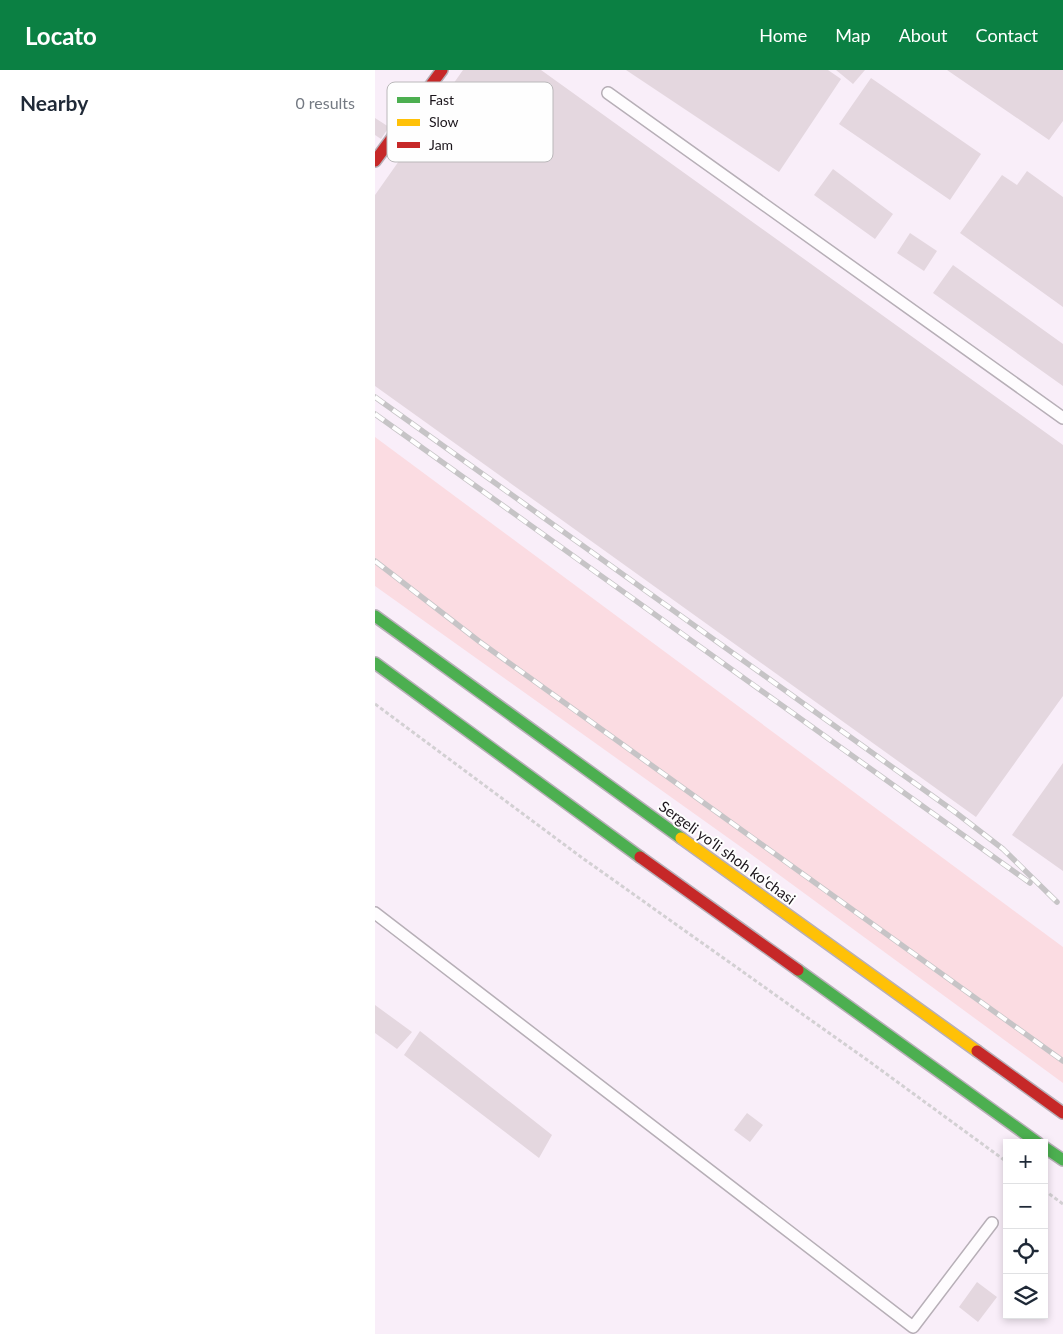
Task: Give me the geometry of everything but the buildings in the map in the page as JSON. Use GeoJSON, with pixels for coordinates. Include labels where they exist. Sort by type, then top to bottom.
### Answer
{"type":"FeatureCollection","features":[{"type":"Feature","properties":{"kind":"main road"},"geometry":{"type":"LineString","coordinates":[[433,82],[442,70]]}},
{"type":"Feature","properties":{"kind":"main road"},"geometry":{"type":"LineString","coordinates":[[375,161],[387,145]]}},
{"type":"Feature","properties":{"kind":"main road","name":"Sergeli yo‘li shoh ko‘chasi"},"geometry":{"type":"LineString","coordinates":[[375,616],[555,748],[1063,1113]]}},
{"type":"Feature","properties":{"kind":"main road"},"geometry":{"type":"LineString","coordinates":[[375,663],[547,790],[1032,1139]]}},
{"type":"Feature","properties":{"kind":"main road"},"geometry":{"type":"LineString","coordinates":[[1048,1150],[1063,1160]]}},
{"type":"Feature","properties":{"kind":"lane"},"geometry":{"type":"LineString","coordinates":[[608,93],[1063,418]]}},
{"type":"Feature","properties":{"kind":"lane"},"geometry":{"type":"LineString","coordinates":[[375,913],[913,1327],[992,1223]]}},
{"type":"Feature","properties":{"kind":"path"},"geometry":{"type":"LineString","coordinates":[[375,704],[581,857],[870,1062],[1003,1159]]}},
{"type":"Feature","properties":{"kind":"path"},"geometry":{"type":"LineString","coordinates":[[1048,1193],[1063,1204]]}},
{"type":"Feature","properties":{"kind":"shaded area"},"geometry":{"type":"Polygon","coordinates":[[[375,437],[1063,947],[1063,1083],[748,852],[375,586],[375,437]]]}},
{"type":"Feature","properties":{"kind":"railway"},"geometry":{"type":"LineString","coordinates":[[375,397],[955,812],[1003,849],[1057,902]]}},
{"type":"Feature","properties":{"kind":"railway"},"geometry":{"type":"LineString","coordinates":[[375,414],[1030,883]]}},
{"type":"Feature","properties":{"kind":"railway"},"geometry":{"type":"LineString","coordinates":[[375,561],[480,642],[1063,1061]]}},
{"type":"Feature","properties":{"kind":"traffic: fast"},"geometry":{"type":"LineString","coordinates":[[375,616],[681,838]]}},
{"type":"Feature","properties":{"kind":"traffic: fast"},"geometry":{"type":"LineString","coordinates":[[375,663],[640,857]]}},
{"type":"Feature","properties":{"kind":"traffic: fast"},"geometry":{"type":"LineString","coordinates":[[798,970],[1032,1139]]}},
{"type":"Feature","properties":{"kind":"traffic: fast"},"geometry":{"type":"LineString","coordinates":[[1048,1150],[1063,1160]]}},
{"type":"Feature","properties":{"kind":"traffic: slow"},"geometry":{"type":"LineString","coordinates":[[681,838],[977,1051]]}},
{"type":"Feature","properties":{"kind":"traffic: jam"},"geometry":{"type":"LineString","coordinates":[[433,82],[442,70]]}},
{"type":"Feature","properties":{"kind":"traffic: jam"},"geometry":{"type":"LineString","coordinates":[[375,161],[387,145]]}},
{"type":"Feature","properties":{"kind":"traffic: jam"},"geometry":{"type":"LineString","coordinates":[[640,857],[798,970]]}},
{"type":"Feature","properties":{"kind":"traffic: jam"},"geometry":{"type":"LineString","coordinates":[[977,1051],[1063,1113]]}}]}
